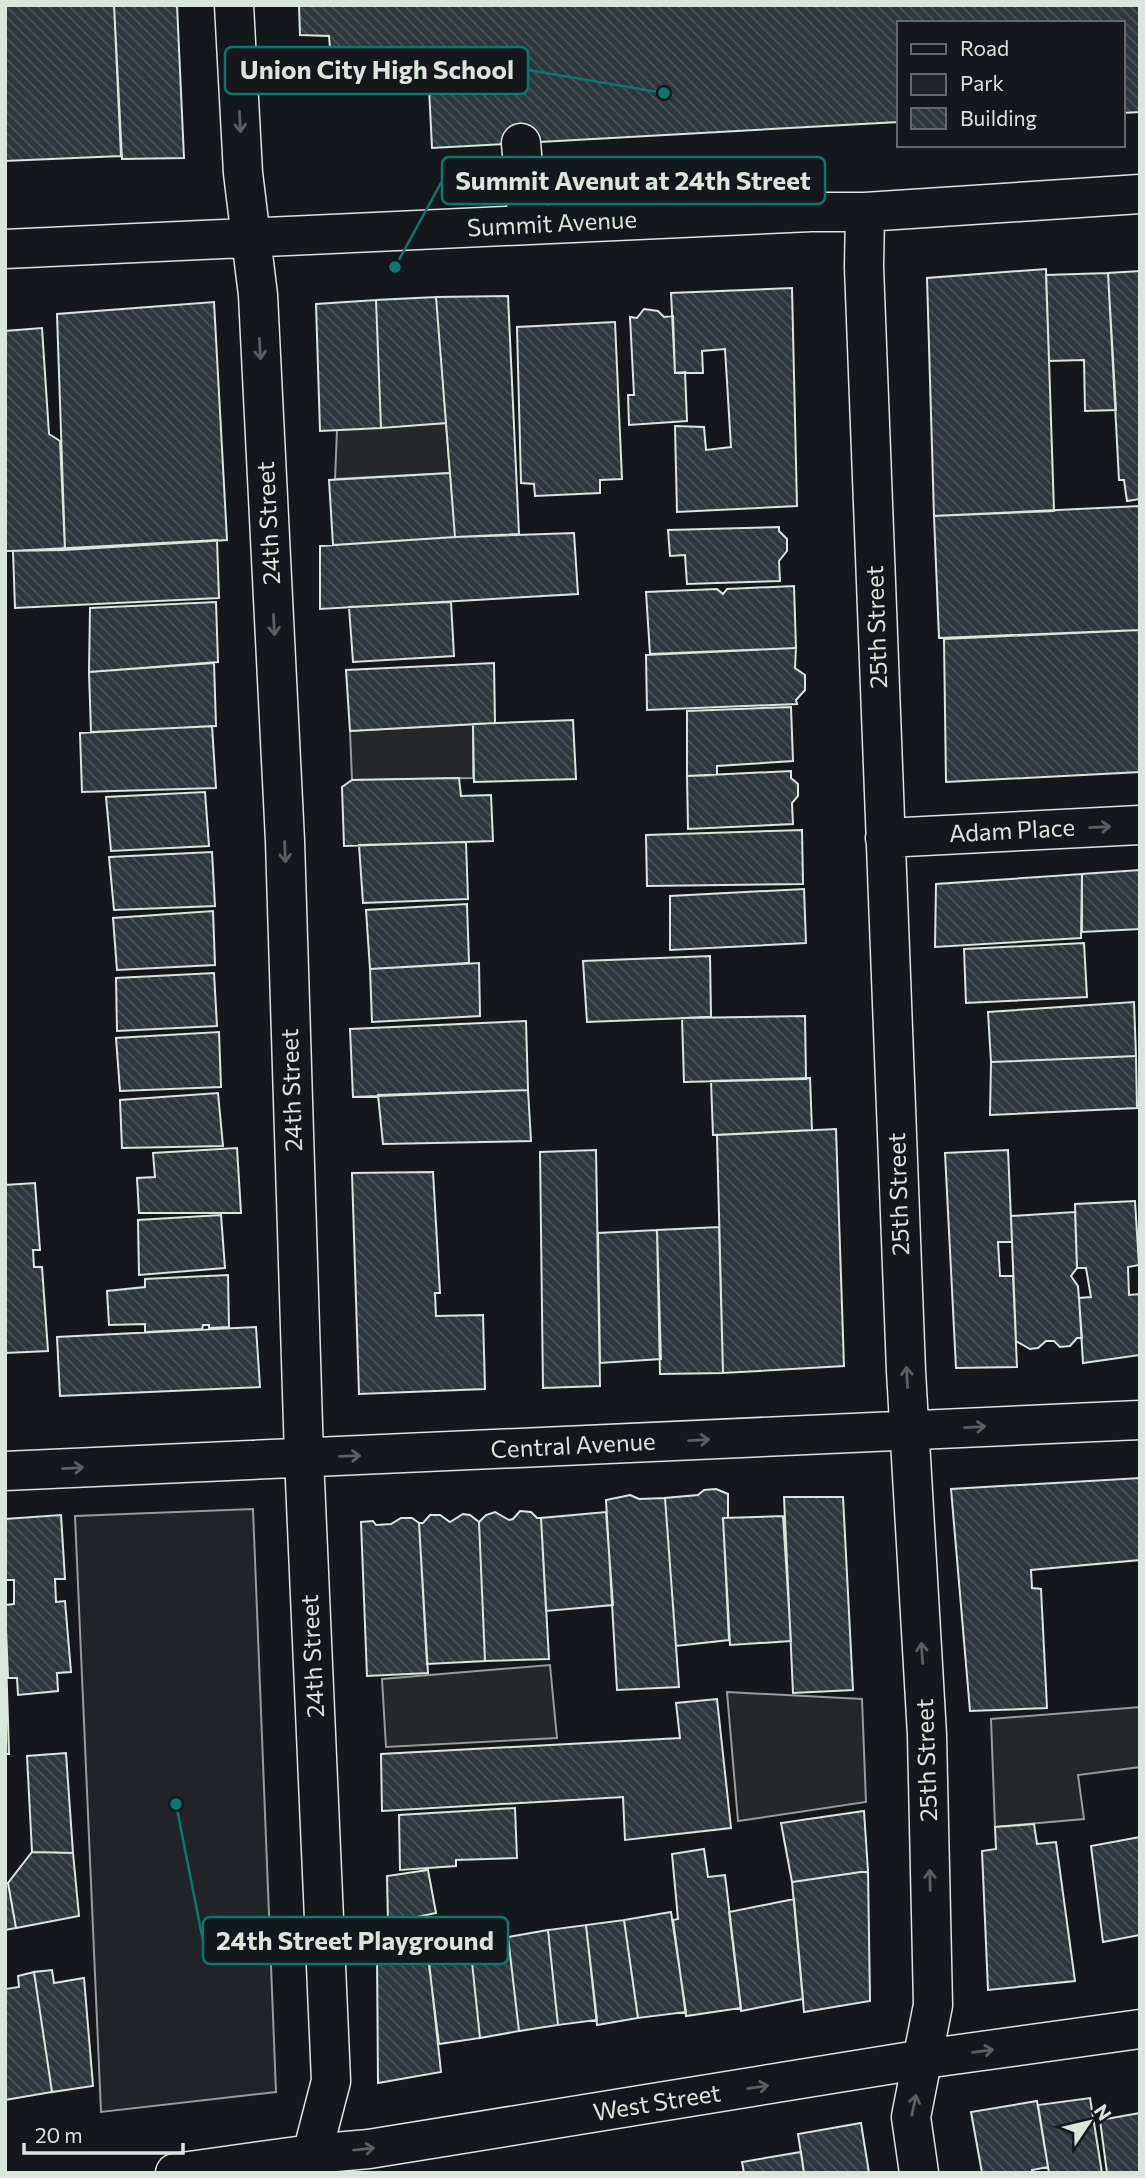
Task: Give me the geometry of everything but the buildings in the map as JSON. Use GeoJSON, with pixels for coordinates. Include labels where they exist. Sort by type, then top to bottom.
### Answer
{"type":"FeatureCollection","features":[{"type":"Feature","properties":{"kind":"street","name":"24th Street"},"geometry":{"type":"LineString","coordinates":[[234,5],[243,173],[258,295],[285,841],[304,1457],[331,2081],[312,2163]]}},
{"type":"Feature","properties":{"kind":"street"},"geometry":{"type":"LineString","coordinates":[[521,143],[528,225]]}},
{"type":"Feature","properties":{"kind":"street","name":"Summit Avenue"},"geometry":{"type":"LineString","coordinates":[[5,249],[811,212],[865,212],[1140,194]]}},
{"type":"Feature","properties":{"kind":"street","name":"25th Street"},"geometry":{"type":"LineString","coordinates":[[865,212],[864,267],[885,838],[910,1429],[927,1735],[933,2005],[911,2117],[919,2173]]}},
{"type":"Feature","properties":{"kind":"street","name":"Adam Place"},"geometry":{"type":"LineString","coordinates":[[885,838],[1140,825]]}},
{"type":"Feature","properties":{"kind":"street","name":"Central Avenue"},"geometry":{"type":"LineString","coordinates":[[5,1471],[1140,1420]]}},
{"type":"Feature","properties":{"kind":"street","name":"West Street"},"geometry":{"type":"LineString","coordinates":[[175,2173],[312,2163],[369,2149],[924,2059],[1140,2029]]}},
{"type":"Feature","properties":{"kind":"green space"},"geometry":{"type":"Polygon","coordinates":[[[253,1509],[276,2092],[101,2112],[75,1516],[253,1509]]]}},
{"type":"Feature","properties":{"kind":"shaded area"},"geometry":{"type":"Polygon","coordinates":[[[446,423],[450,473],[335,479],[337,430],[446,423]]]}},
{"type":"Feature","properties":{"kind":"shaded area"},"geometry":{"type":"Polygon","coordinates":[[[473,724],[473,778],[352,780],[350,731],[473,724]]]}},
{"type":"Feature","properties":{"kind":"shaded area"},"geometry":{"type":"Polygon","coordinates":[[[550,1665],[557,1738],[386,1747],[382,1679],[550,1665]]]}},
{"type":"Feature","properties":{"kind":"shaded area"},"geometry":{"type":"Polygon","coordinates":[[[727,1692],[862,1699],[866,1802],[738,1821],[727,1692]]]}},
{"type":"Feature","properties":{"kind":"shaded area"},"geometry":{"type":"Polygon","coordinates":[[[1140,1707],[1140,1767],[1078,1775],[1084,1819],[995,1827],[991,1719],[1140,1707]]]}},
{"type":"Feature","properties":{"kind":"place","name":"Union City High School"},"geometry":{"type":"Point","coordinates":[664,93]}},
{"type":"Feature","properties":{"kind":"place","name":"Summit Avenut at 24th Street"},"geometry":{"type":"Point","coordinates":[395,267]}},
{"type":"Feature","properties":{"kind":"place","name":"24th Street Playground"},"geometry":{"type":"Point","coordinates":[176,1804]}}]}
